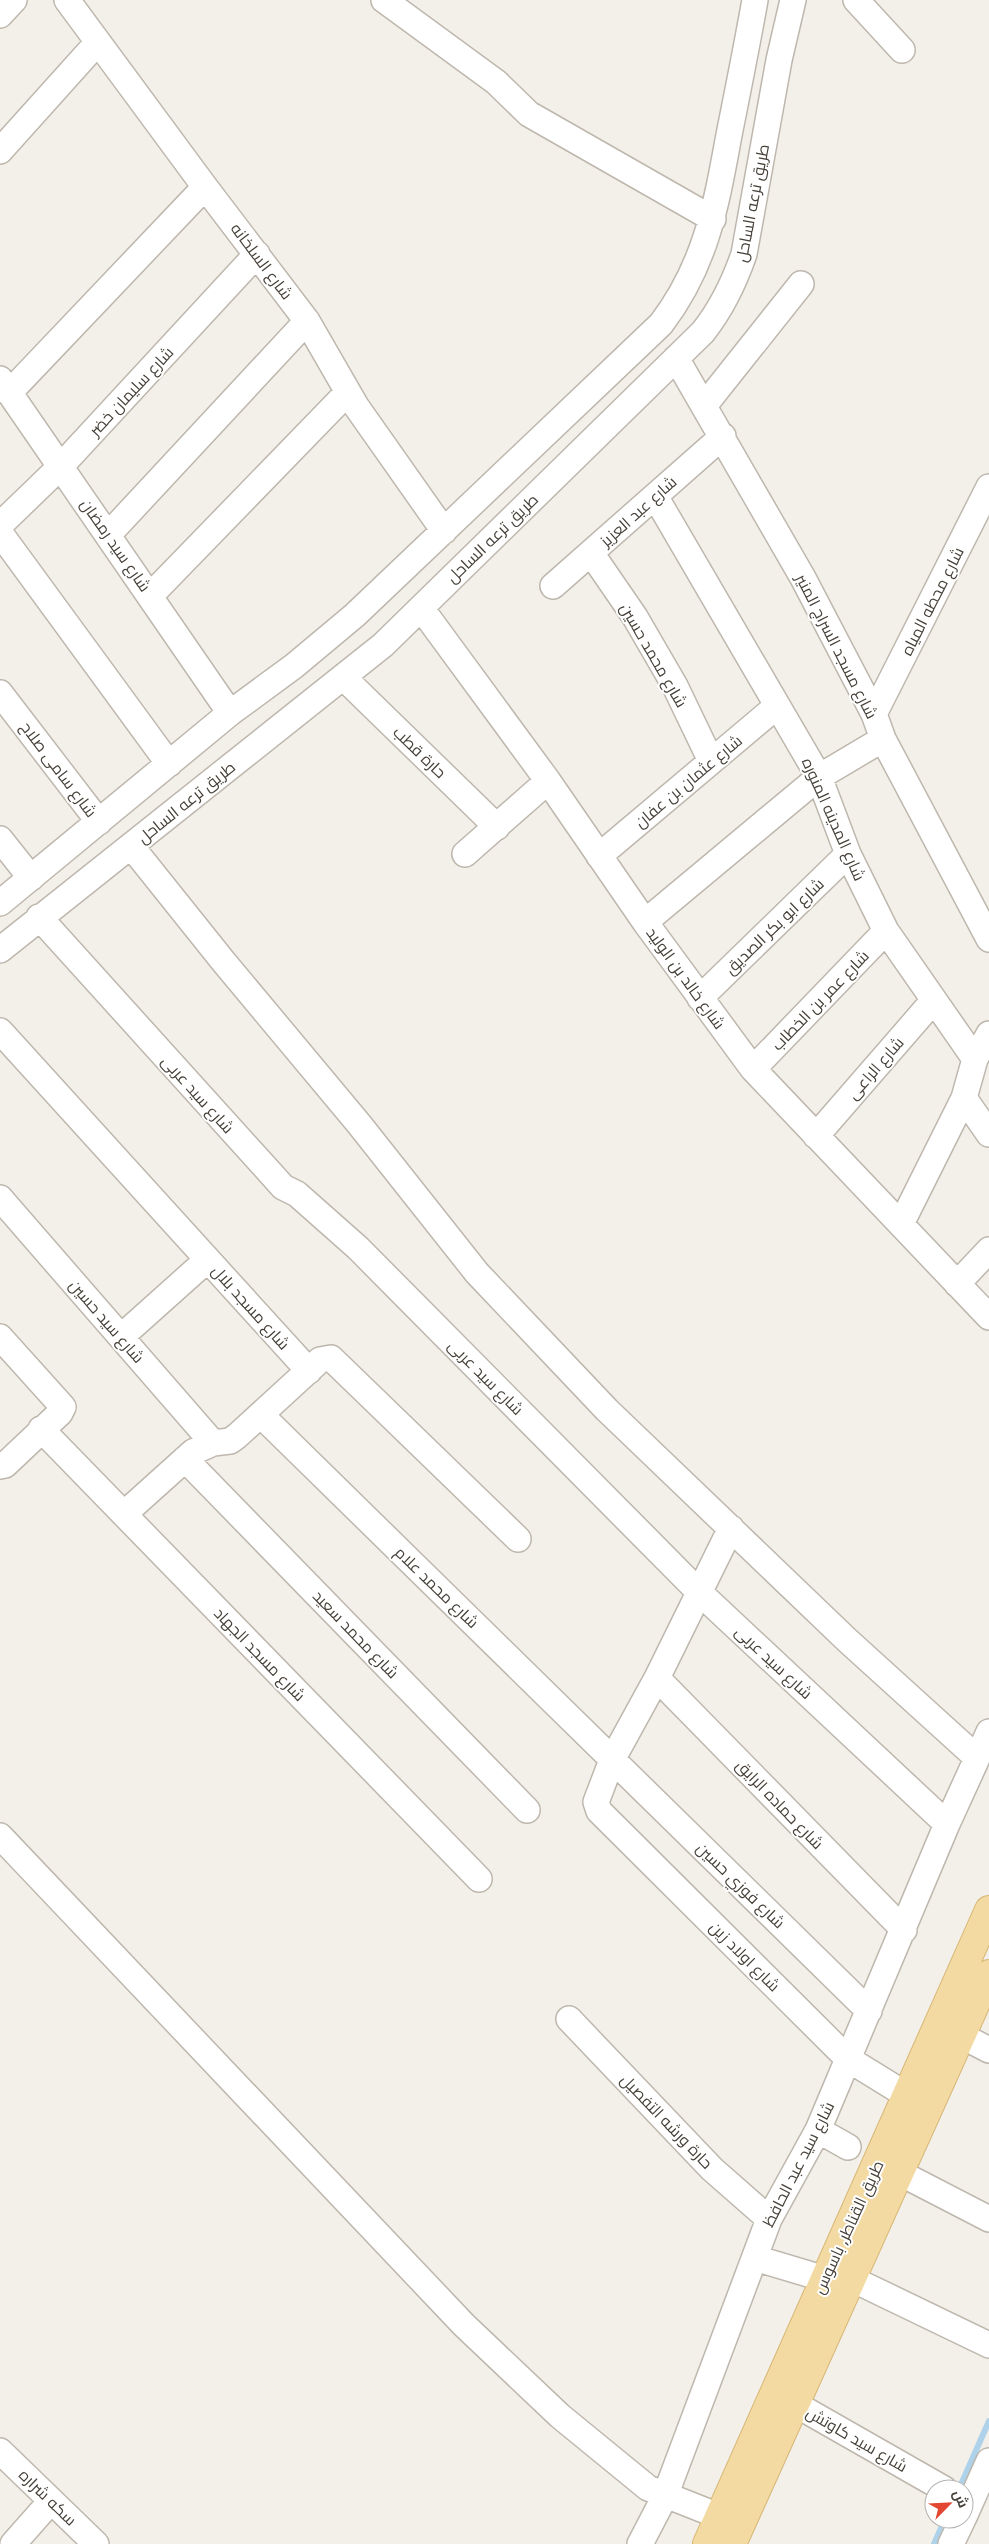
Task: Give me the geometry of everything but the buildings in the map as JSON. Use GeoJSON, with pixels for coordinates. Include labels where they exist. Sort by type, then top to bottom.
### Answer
{"type":"FeatureCollection","features":[{"type":"Feature","properties":{"kind":"main road","name":"طريق القناطر, باسوس"},"geometry":{"type":"LineString","coordinates":[[730,2528],[824,2279],[908,2096],[989,1910]]}},
{"type":"Feature","properties":{"kind":"main road","name":"طريق القناطر, باسوس"},"geometry":{"type":"LineString","coordinates":[[707,2544],[730,2528],[795,2404],[989,1974]]}},
{"type":"Feature","properties":{"kind":"street"},"geometry":{"type":"LineString","coordinates":[[0,15],[14,0]]}},
{"type":"Feature","properties":{"kind":"street","name":"شارع السلخانه"},"geometry":{"type":"LineString","coordinates":[[67,0],[97,43],[307,321],[348,392],[444,531]]}},
{"type":"Feature","properties":{"kind":"street"},"geometry":{"type":"LineString","coordinates":[[384,0],[496,82],[529,114],[713,219]]}},
{"type":"Feature","properties":{"kind":"street"},"geometry":{"type":"LineString","coordinates":[[0,902],[230,713],[294,666],[355,615],[661,324],[680,299],[696,267],[713,219],[755,0]]}},
{"type":"Feature","properties":{"kind":"street","name":"طريق ترعه الساحل"},"geometry":{"type":"LineString","coordinates":[[0,950],[39,917],[132,846],[383,645],[676,358],[712,320],[735,280],[744,254],[779,60],[793,0]]}},
{"type":"Feature","properties":{"kind":"street"},"geometry":{"type":"LineString","coordinates":[[856,0],[902,50]]}},
{"type":"Feature","properties":{"kind":"street"},"geometry":{"type":"LineString","coordinates":[[0,151],[97,43]]}},
{"type":"Feature","properties":{"kind":"street"},"geometry":{"type":"LineString","coordinates":[[5,386],[205,187]]}},
{"type":"Feature","properties":{"kind":"street","name":"شارع سليمان خضر"},"geometry":{"type":"LineString","coordinates":[[0,525],[62,466],[257,254]]}},
{"type":"Feature","properties":{"kind":"street"},"geometry":{"type":"LineString","coordinates":[[704,406],[801,284]]}},
{"type":"Feature","properties":{"kind":"street"},"geometry":{"type":"LineString","coordinates":[[108,535],[307,321]]}},
{"type":"Feature","properties":{"kind":"street","name":"شارع مسجد السراج المنير"},"geometry":{"type":"LineString","coordinates":[[676,358],[723,436],[803,578],[874,714],[883,739],[989,939]]}},
{"type":"Feature","properties":{"kind":"street","name":"شارع سيد رمضان"},"geometry":{"type":"LineString","coordinates":[[5,386],[62,466],[230,713]]}},
{"type":"Feature","properties":{"kind":"street"},"geometry":{"type":"LineString","coordinates":[[150,596],[348,392]]}},
{"type":"Feature","properties":{"kind":"street","name":"شارع عبد العزيز"},"geometry":{"type":"LineString","coordinates":[[553,586],[723,436]]}},
{"type":"Feature","properties":{"kind":"street","name":"شارع محطه المياه"},"geometry":{"type":"LineString","coordinates":[[874,714],[989,487]]}},
{"type":"Feature","properties":{"kind":"street","name":"شارع المدينه المنوره"},"geometry":{"type":"LineString","coordinates":[[655,496],[819,777],[848,854],[886,931],[975,1059]]}},
{"type":"Feature","properties":{"kind":"street"},"geometry":{"type":"LineString","coordinates":[[0,533],[169,764]]}},
{"type":"Feature","properties":{"kind":"street","name":"شارع محمد حسين"},"geometry":{"type":"LineString","coordinates":[[591,553],[635,617],[675,686],[711,760]]}},
{"type":"Feature","properties":{"kind":"street","name":"شارع خالد بن الوليد"},"geometry":{"type":"LineString","coordinates":[[421,608],[548,781],[645,922],[753,1070],[989,1317]]}},
{"type":"Feature","properties":{"kind":"street","name":"حارة قطب"},"geometry":{"type":"LineString","coordinates":[[342,677],[497,827]]}},
{"type":"Feature","properties":{"kind":"street","name":"شارع سامى صلاح"},"geometry":{"type":"LineString","coordinates":[[0,693],[99,822]]}},
{"type":"Feature","properties":{"kind":"street","name":"شارع عثمان بن عفان"},"geometry":{"type":"LineString","coordinates":[[599,856],[777,706]]}},
{"type":"Feature","properties":{"kind":"street"},"geometry":{"type":"LineString","coordinates":[[645,922],[819,777],[883,739]]}},
{"type":"Feature","properties":{"kind":"street"},"geometry":{"type":"LineString","coordinates":[[465,854],[548,781]]}},
{"type":"Feature","properties":{"kind":"street"},"geometry":{"type":"LineString","coordinates":[[0,839],[31,878]]}},
{"type":"Feature","properties":{"kind":"street"},"geometry":{"type":"LineString","coordinates":[[132,846],[223,961],[359,1124],[477,1273],[607,1410],[847,1640],[976,1757]]}},
{"type":"Feature","properties":{"kind":"street","name":"شارع ابو بكر الصديق"},"geometry":{"type":"LineString","coordinates":[[700,998],[848,854]]}},
{"type":"Feature","properties":{"kind":"street","name":"شارع سيد عربى"},"geometry":{"type":"LineString","coordinates":[[39,917],[283,1187],[297,1194],[358,1248],[699,1592],[947,1824]]}},
{"type":"Feature","properties":{"kind":"street","name":"شارع عمر بن الخطاب"},"geometry":{"type":"LineString","coordinates":[[753,1070],[886,931]]}},
{"type":"Feature","properties":{"kind":"street","name":"شارع الراعى"},"geometry":{"type":"LineString","coordinates":[[816,1136],[934,1000]]}},
{"type":"Feature","properties":{"kind":"street","name":"شارع مسجد بلال"},"geometry":{"type":"LineString","coordinates":[[0,1031],[308,1370]]}},
{"type":"Feature","properties":{"kind":"street"},"geometry":{"type":"LineString","coordinates":[[901,1224],[964,1098],[975,1059],[989,1034]]}},
{"type":"Feature","properties":{"kind":"street"},"geometry":{"type":"LineString","coordinates":[[964,1098],[989,1134]]}},
{"type":"Feature","properties":{"kind":"street","name":"شارع سيد حسين"},"geometry":{"type":"LineString","coordinates":[[0,1198],[213,1443]]}},
{"type":"Feature","properties":{"kind":"street"},"geometry":{"type":"LineString","coordinates":[[957,1284],[989,1250]]}},
{"type":"Feature","properties":{"kind":"street"},"geometry":{"type":"LineString","coordinates":[[121,1337],[207,1260]]}},
{"type":"Feature","properties":{"kind":"street"},"geometry":{"type":"LineString","coordinates":[[0,1337],[63,1406],[60,1413],[5,1465],[0,1466]]}},
{"type":"Feature","properties":{"kind":"street"},"geometry":{"type":"LineString","coordinates":[[124,1514],[193,1452],[213,1443],[230,1440],[261,1415],[320,1360],[331,1358],[518,1538]]}},
{"type":"Feature","properties":{"kind":"street","name":"شارع محمد علام"},"geometry":{"type":"LineString","coordinates":[[261,1415],[612,1760]]}},
{"type":"Feature","properties":{"kind":"street","name":"شارع مسجد الجهاد"},"geometry":{"type":"LineString","coordinates":[[41,1429],[479,1878]]}},
{"type":"Feature","properties":{"kind":"street","name":"شارع محمد سعيد"},"geometry":{"type":"LineString","coordinates":[[185,1459],[527,1810]]}},
{"type":"Feature","properties":{"kind":"street"},"geometry":{"type":"LineString","coordinates":[[612,1760],[657,1678],[731,1528]]}},
{"type":"Feature","properties":{"kind":"street","name":"شارع حماده الرايق"},"geometry":{"type":"LineString","coordinates":[[657,1678],[904,1930]]}},
{"type":"Feature","properties":{"kind":"street","name":"شارع سيد عبد الحافظ"},"geometry":{"type":"LineString","coordinates":[[640,2544],[665,2496],[769,2219],[818,2130],[904,1930],[947,1824],[989,1732]]}},
{"type":"Feature","properties":{"kind":"street","name":"شارع اولاد زين"},"geometry":{"type":"LineString","coordinates":[[612,1760],[596,1802],[599,1811],[848,2059],[908,2096]]}},
{"type":"Feature","properties":{"kind":"street","name":"شارع فوزي حسين"},"geometry":{"type":"LineString","coordinates":[[612,1760],[869,2011]]}},
{"type":"Feature","properties":{"kind":"street"},"geometry":{"type":"LineString","coordinates":[[0,1836],[464,2325],[560,2416],[648,2488],[730,2528]]}},
{"type":"Feature","properties":{"kind":"street","name":"حارة ورشه التفصيل"},"geometry":{"type":"LineString","coordinates":[[569,2019],[701,2158],[769,2219]]}},
{"type":"Feature","properties":{"kind":"street"},"geometry":{"type":"LineString","coordinates":[[962,2036],[989,2050]]}},
{"type":"Feature","properties":{"kind":"street"},"geometry":{"type":"LineString","coordinates":[[818,2130],[848,2147]]}},
{"type":"Feature","properties":{"kind":"street"},"geometry":{"type":"LineString","coordinates":[[900,2173],[989,2219]]}},
{"type":"Feature","properties":{"kind":"street"},"geometry":{"type":"LineString","coordinates":[[755,2258],[824,2279]]}},
{"type":"Feature","properties":{"kind":"street"},"geometry":{"type":"LineString","coordinates":[[852,2279],[989,2345]]}},
{"type":"Feature","properties":{"kind":"street","name":"شارع سيد كاوتش"},"geometry":{"type":"LineString","coordinates":[[795,2404],[926,2479]]}},
{"type":"Feature","properties":{"kind":"street","name":"سكه شراره"},"geometry":{"type":"LineString","coordinates":[[0,2451],[96,2544]]}},
{"type":"Feature","properties":{"kind":"street"},"geometry":{"type":"LineString","coordinates":[[974,2492],[989,2461]]}},
{"type":"Feature","properties":{"kind":"street"},"geometry":{"type":"LineString","coordinates":[[13,2544],[52,2501]]}},
{"type":"Feature","properties":{"kind":"street"},"geometry":{"type":"LineString","coordinates":[[951,2544],[957,2529]]}},
{"type":"Feature","properties":{"kind":"waterway"},"geometry":{"type":"LineString","coordinates":[[963,2479],[989,2421]]}},
{"type":"Feature","properties":{"kind":"waterway"},"geometry":{"type":"LineString","coordinates":[[934,2544],[941,2529]]}}]}
